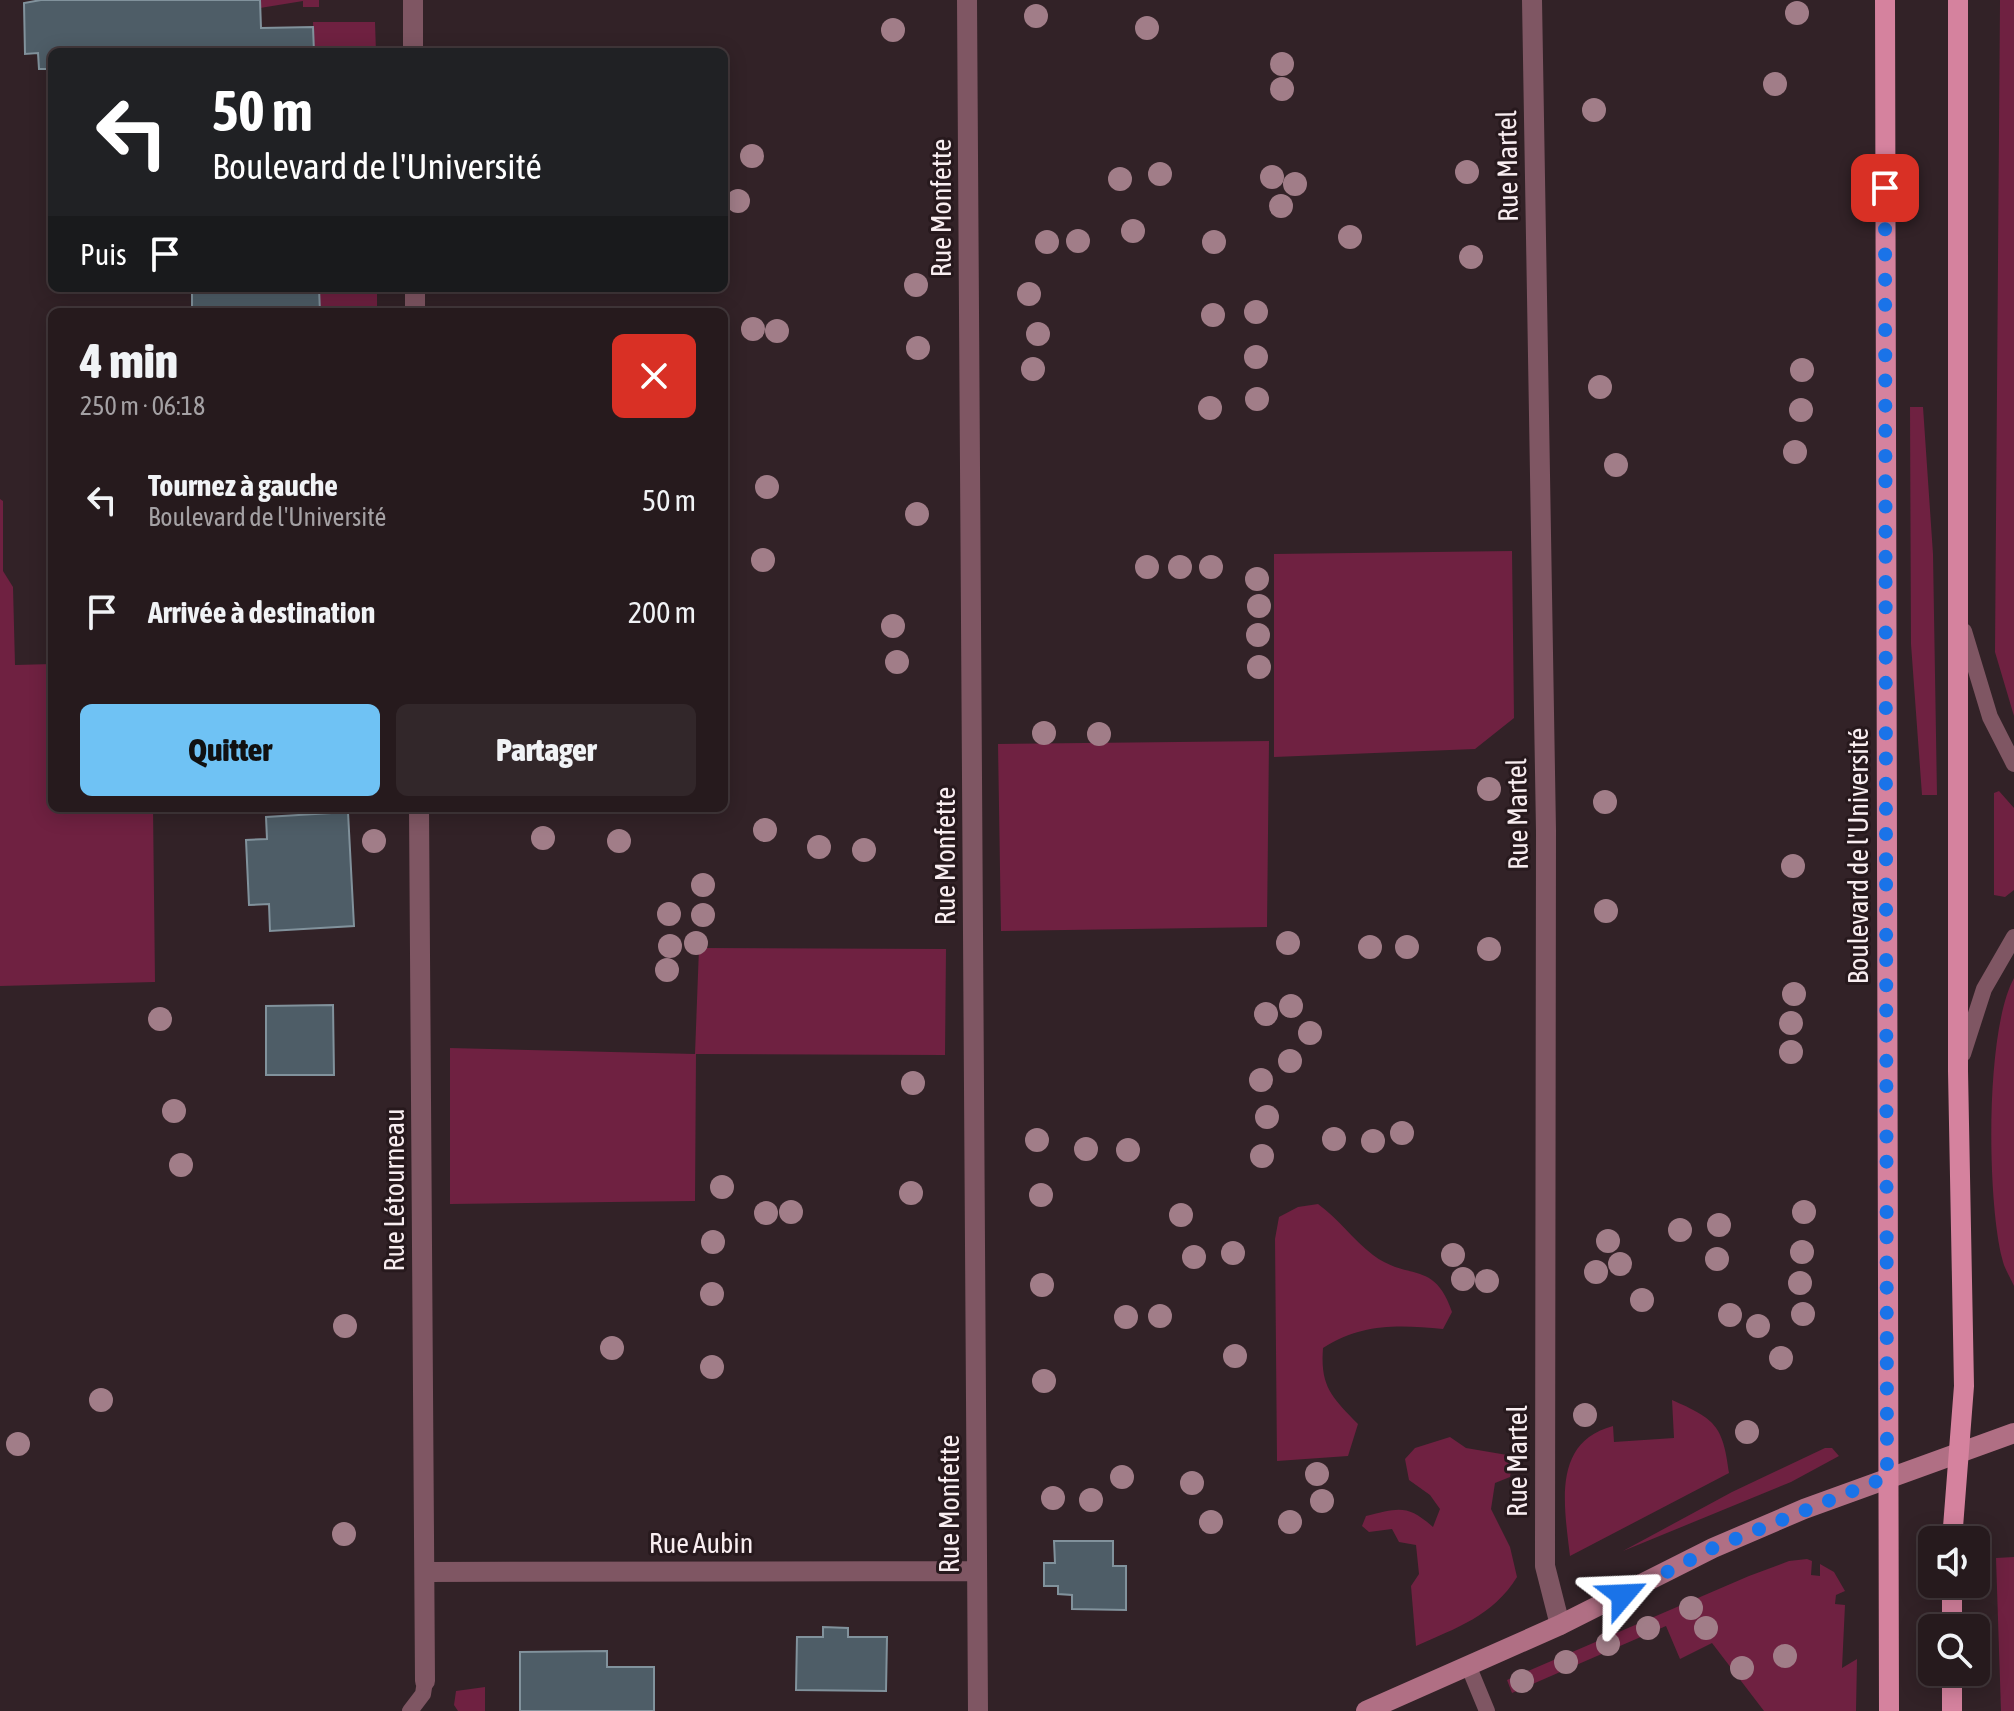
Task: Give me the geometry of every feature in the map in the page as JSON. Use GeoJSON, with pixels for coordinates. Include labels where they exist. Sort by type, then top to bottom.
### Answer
{"type":"FeatureCollection","features":[{"type":"Feature","properties":{"kind":"main road","name":"Boulevard de l'Université"},"geometry":{"type":"LineString","coordinates":[[1885,0],[1889,1711]]}},
{"type":"Feature","properties":{"kind":"main road"},"geometry":{"type":"LineString","coordinates":[[1953,1526],[1964,1386],[1958,1071],[1958,0]]}},
{"type":"Feature","properties":{"kind":"main road"},"geometry":{"type":"LineString","coordinates":[[1952,1686],[1952,1711]]}},
{"type":"Feature","properties":{"kind":"street"},"geometry":{"type":"LineString","coordinates":[[413,0],[413,48]]}},
{"type":"Feature","properties":{"kind":"street","name":"Rue Monfette"},"geometry":{"type":"LineString","coordinates":[[967,0],[978,1711]]}},
{"type":"Feature","properties":{"kind":"street","name":"Rue Martel"},"geometry":{"type":"LineString","coordinates":[[1532,0],[1546,831],[1545,1543],[1547,1576],[1560,1625]]}},
{"type":"Feature","properties":{"kind":"street","name":"Rue Létourneau"},"geometry":{"type":"LineString","coordinates":[[419,812],[425,1681]]}},
{"type":"Feature","properties":{"kind":"street"},"geometry":{"type":"LineString","coordinates":[[1366,1711],[1560,1625],[1713,1548],[1887,1477],[2014,1433]]}},
{"type":"Feature","properties":{"kind":"street","name":"Rue Aubin"},"geometry":{"type":"LineString","coordinates":[[425,1572],[977,1571]]}},
{"type":"Feature","properties":{"kind":"lane"},"geometry":{"type":"LineString","coordinates":[[1959,602],[1974,673],[1990,717],[2014,764]]}},
{"type":"Feature","properties":{"kind":"lane"},"geometry":{"type":"LineString","coordinates":[[1958,1071],[1984,989],[2014,937]]}},
{"type":"Feature","properties":{"kind":"lane"},"geometry":{"type":"LineString","coordinates":[[1468,1665],[1487,1711]]}},
{"type":"Feature","properties":{"kind":"lane"},"geometry":{"type":"LineString","coordinates":[[410,1711],[423,1694],[425,1681]]}},
{"type":"Feature","properties":{"kind":"shaded area"},"geometry":{"type":"Polygon","coordinates":[[[260,0],[319,0],[319,7],[303,7],[303,1],[260,8],[260,0]]]}},
{"type":"Feature","properties":{"kind":"shaded area"},"geometry":{"type":"Polygon","coordinates":[[[2000,0],[2014,0],[2014,716],[1995,652],[2000,0]]]}},
{"type":"Feature","properties":{"kind":"shaded area"},"geometry":{"type":"Polygon","coordinates":[[[313,22],[375,22],[376,48],[314,48],[313,22]]]}},
{"type":"Feature","properties":{"kind":"shaded area"},"geometry":{"type":"Polygon","coordinates":[[[319,292],[377,292],[377,308],[320,308],[319,292]]]}},
{"type":"Feature","properties":{"kind":"shaded area"},"geometry":{"type":"Polygon","coordinates":[[[1910,407],[1923,407],[1933,554],[1937,795],[1922,795],[1911,644],[1910,407]]]}},
{"type":"Feature","properties":{"kind":"shaded area"},"geometry":{"type":"Polygon","coordinates":[[[0,499],[3,501],[3,571],[13,587],[15,665],[48,664],[48,812],[153,812],[155,982],[0,986],[0,499]]]}},
{"type":"Feature","properties":{"kind":"shaded area"},"geometry":{"type":"Polygon","coordinates":[[[1512,551],[1514,718],[1475,749],[1274,757],[1274,554],[1512,551]]]}},
{"type":"Feature","properties":{"kind":"shaded area"},"geometry":{"type":"Polygon","coordinates":[[[1269,741],[1267,927],[1001,931],[998,744],[1269,741]]]}},
{"type":"Feature","properties":{"kind":"shaded area"},"geometry":{"type":"Polygon","coordinates":[[[1999,791],[2014,808],[2014,890],[2005,897],[1994,895],[1994,793],[1999,791]]]}},
{"type":"Feature","properties":{"kind":"shaded area"},"geometry":{"type":"Polygon","coordinates":[[[699,948],[946,949],[945,1055],[696,1054],[695,1201],[450,1204],[450,1048],[695,1054],[699,948]]]}},
{"type":"Feature","properties":{"kind":"shaded area"},"geometry":{"type":"Polygon","coordinates":[[[2014,978],[2014,1286],[2003,1262],[1997,1231],[1993,1196],[1992,1115],[1998,1036],[2014,978]]]}},
{"type":"Feature","properties":{"kind":"shaded area"},"geometry":{"type":"Polygon","coordinates":[[[1318,1204],[1373,1255],[1398,1268],[1429,1278],[1445,1295],[1452,1312],[1443,1329],[1411,1327],[1367,1330],[1323,1348],[1326,1382],[1341,1406],[1358,1424],[1348,1456],[1277,1461],[1275,1239],[1279,1217],[1298,1207],[1318,1204]]]}},
{"type":"Feature","properties":{"kind":"shaded area"},"geometry":{"type":"Polygon","coordinates":[[[1672,1400],[1698,1413],[1714,1426],[1724,1444],[1729,1473],[1570,1556],[1566,1478],[1580,1446],[1593,1434],[1613,1426],[1614,1442],[1674,1438],[1672,1400]]]}},
{"type":"Feature","properties":{"kind":"shaded area"},"geometry":{"type":"Polygon","coordinates":[[[1450,1437],[1466,1448],[1513,1456],[1510,1477],[1495,1483],[1491,1509],[1510,1547],[1517,1577],[1497,1602],[1485,1611],[1459,1627],[1416,1646],[1411,1586],[1419,1574],[1416,1545],[1399,1542],[1392,1529],[1369,1532],[1362,1526],[1366,1516],[1402,1510],[1416,1514],[1433,1527],[1440,1509],[1430,1495],[1409,1480],[1405,1459],[1415,1448],[1450,1437]]]}},
{"type":"Feature","properties":{"kind":"shaded area"},"geometry":{"type":"Polygon","coordinates":[[[1825,1448],[1832,1448],[1839,1456],[1791,1482],[1623,1551],[1732,1492],[1825,1448]]]}},
{"type":"Feature","properties":{"kind":"shaded area"},"geometry":{"type":"Polygon","coordinates":[[[2014,1557],[2014,1711],[2001,1711],[1996,1558],[2014,1557]]]}},
{"type":"Feature","properties":{"kind":"shaded area"},"geometry":{"type":"Polygon","coordinates":[[[1789,1561],[1812,1561],[1811,1575],[1820,1576],[1820,1564],[1834,1572],[1845,1591],[1836,1595],[1835,1604],[1845,1605],[1842,1668],[1857,1659],[1856,1711],[1764,1711],[1712,1643],[1680,1659],[1666,1626],[1512,1693],[1507,1680],[1749,1576],[1789,1561]]]}},
{"type":"Feature","properties":{"kind":"shaded area"},"geometry":{"type":"Polygon","coordinates":[[[485,1687],[485,1711],[458,1711],[454,1705],[456,1691],[485,1687]]]}},
{"type":"Feature","properties":{"kind":"building"},"geometry":{"type":"Polygon","coordinates":[[[41,0],[260,0],[261,28],[313,27],[314,48],[48,48],[48,69],[39,69],[38,53],[25,54],[24,3],[41,0]]]}},
{"type":"Feature","properties":{"kind":"building"},"geometry":{"type":"Polygon","coordinates":[[[192,292],[319,292],[320,308],[192,308],[192,292]]]}},
{"type":"Feature","properties":{"kind":"building"},"geometry":{"type":"Polygon","coordinates":[[[348,812],[354,926],[270,931],[269,904],[249,905],[246,840],[267,839],[266,817],[348,812]]]}},
{"type":"Feature","properties":{"kind":"building"},"geometry":{"type":"Polygon","coordinates":[[[333,1005],[334,1075],[266,1075],[266,1006],[333,1005]]]}},
{"type":"Feature","properties":{"kind":"building"},"geometry":{"type":"Polygon","coordinates":[[[1054,1541],[1113,1541],[1113,1566],[1126,1566],[1126,1610],[1072,1609],[1072,1595],[1058,1594],[1058,1586],[1044,1586],[1044,1563],[1055,1563],[1054,1541]]]}},
{"type":"Feature","properties":{"kind":"building"},"geometry":{"type":"Polygon","coordinates":[[[823,1627],[848,1628],[848,1637],[887,1637],[886,1691],[796,1690],[797,1637],[823,1637],[823,1627]]]}},
{"type":"Feature","properties":{"kind":"building"},"geometry":{"type":"Polygon","coordinates":[[[607,1651],[607,1667],[654,1667],[654,1711],[520,1711],[520,1652],[607,1651]]]}},
{"type":"Feature","properties":{"kind":"route"},"geometry":{"type":"LineString","coordinates":[[1623,1595],[1713,1548],[1887,1477],[1885,188]]}}]}
